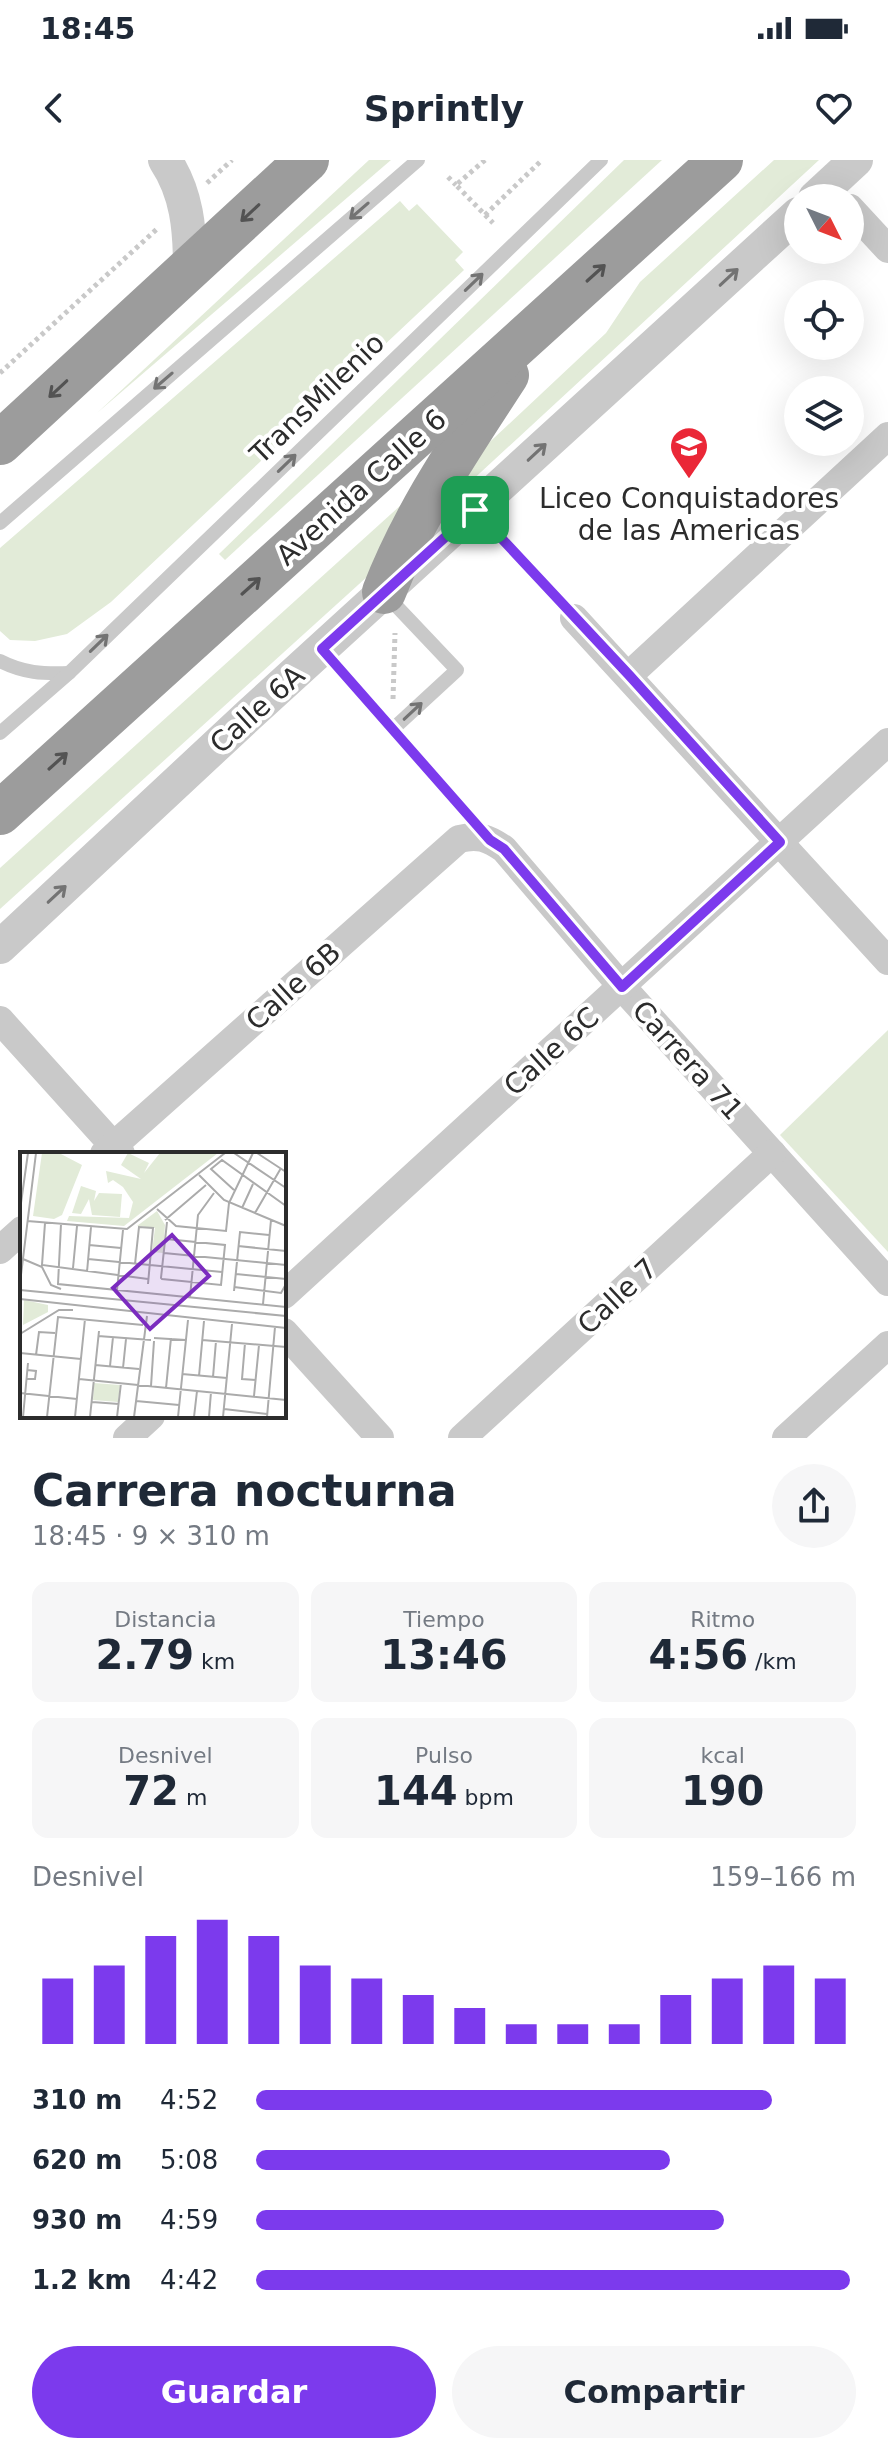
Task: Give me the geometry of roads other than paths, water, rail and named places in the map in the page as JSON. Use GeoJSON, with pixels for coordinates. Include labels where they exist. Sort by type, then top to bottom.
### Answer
{"type":"FeatureCollection","features":[{"type":"Feature","properties":{"kind":"highway"},"geometry":{"type":"LineString","coordinates":[[0,443],[307,160]]}},
{"type":"Feature","properties":{"kind":"highway","name":"Avenida Calle 6"},"geometry":{"type":"LineString","coordinates":[[0,813],[721,160]]}},
{"type":"Feature","properties":{"kind":"highway"},"geometry":{"type":"LineString","coordinates":[[390,598],[397,559],[436,486],[539,326]]}},
{"type":"Feature","properties":{"kind":"street"},"geometry":{"type":"LineString","coordinates":[[165,160],[180,188],[184,204],[189,228],[190,268]]}},
{"type":"Feature","properties":{"kind":"street"},"geometry":{"type":"LineString","coordinates":[[842,184],[856,160]]}},
{"type":"Feature","properties":{"kind":"street"},"geometry":{"type":"LineString","coordinates":[[864,226],[888,249]]}},
{"type":"Feature","properties":{"kind":"street","name":"Calle 6A"},"geometry":{"type":"LineString","coordinates":[[0,947],[322,649],[390,598],[475,510],[784,227]]}},
{"type":"Feature","properties":{"kind":"street"},"geometry":{"type":"LineString","coordinates":[[629,675],[888,436]]}},
{"type":"Feature","properties":{"kind":"street"},"geometry":{"type":"LineString","coordinates":[[574,618],[888,961]]}},
{"type":"Feature","properties":{"kind":"street","name":"Calle 6C"},"geometry":{"type":"LineString","coordinates":[[286,1293],[888,742]]}},
{"type":"Feature","properties":{"kind":"street","name":"Calle 6B"},"geometry":{"type":"LineString","coordinates":[[113,1151],[459,839],[474,835],[490,840]]}},
{"type":"Feature","properties":{"kind":"street","name":"Carrera 71"},"geometry":{"type":"LineString","coordinates":[[490,840],[504,849],[622,987],[888,1282]]}},
{"type":"Feature","properties":{"kind":"street"},"geometry":{"type":"LineString","coordinates":[[0,1020],[113,1151]]}},
{"type":"Feature","properties":{"kind":"street","name":"Calle 7"},"geometry":{"type":"LineString","coordinates":[[462,1438],[772,1153]]}},
{"type":"Feature","properties":{"kind":"street"},"geometry":{"type":"LineString","coordinates":[[0,1250],[20,1232]]}},
{"type":"Feature","properties":{"kind":"street"},"geometry":{"type":"LineString","coordinates":[[286,1334],[380,1438]]}},
{"type":"Feature","properties":{"kind":"street"},"geometry":{"type":"LineString","coordinates":[[786,1438],[888,1345]]}},
{"type":"Feature","properties":{"kind":"street"},"geometry":{"type":"LineString","coordinates":[[127,1438],[149,1418]]}},
{"type":"Feature","properties":{"kind":"lane"},"geometry":{"type":"LineString","coordinates":[[0,523],[418,160]]}},
{"type":"Feature","properties":{"kind":"lane","name":"TransMilenio"},"geometry":{"type":"LineString","coordinates":[[0,733],[69,673],[601,160]]}},
{"type":"Feature","properties":{"kind":"lane"},"geometry":{"type":"LineString","coordinates":[[322,649],[393,729],[457,670],[390,598]]}},
{"type":"Feature","properties":{"kind":"lane"},"geometry":{"type":"LineString","coordinates":[[0,661],[16,670],[42,675],[69,673]]}},
{"type":"Feature","properties":{"kind":"place","name":"Liceo Conquistadores de las Americas"},"geometry":{"type":"Point","coordinates":[689,480]}}]}
